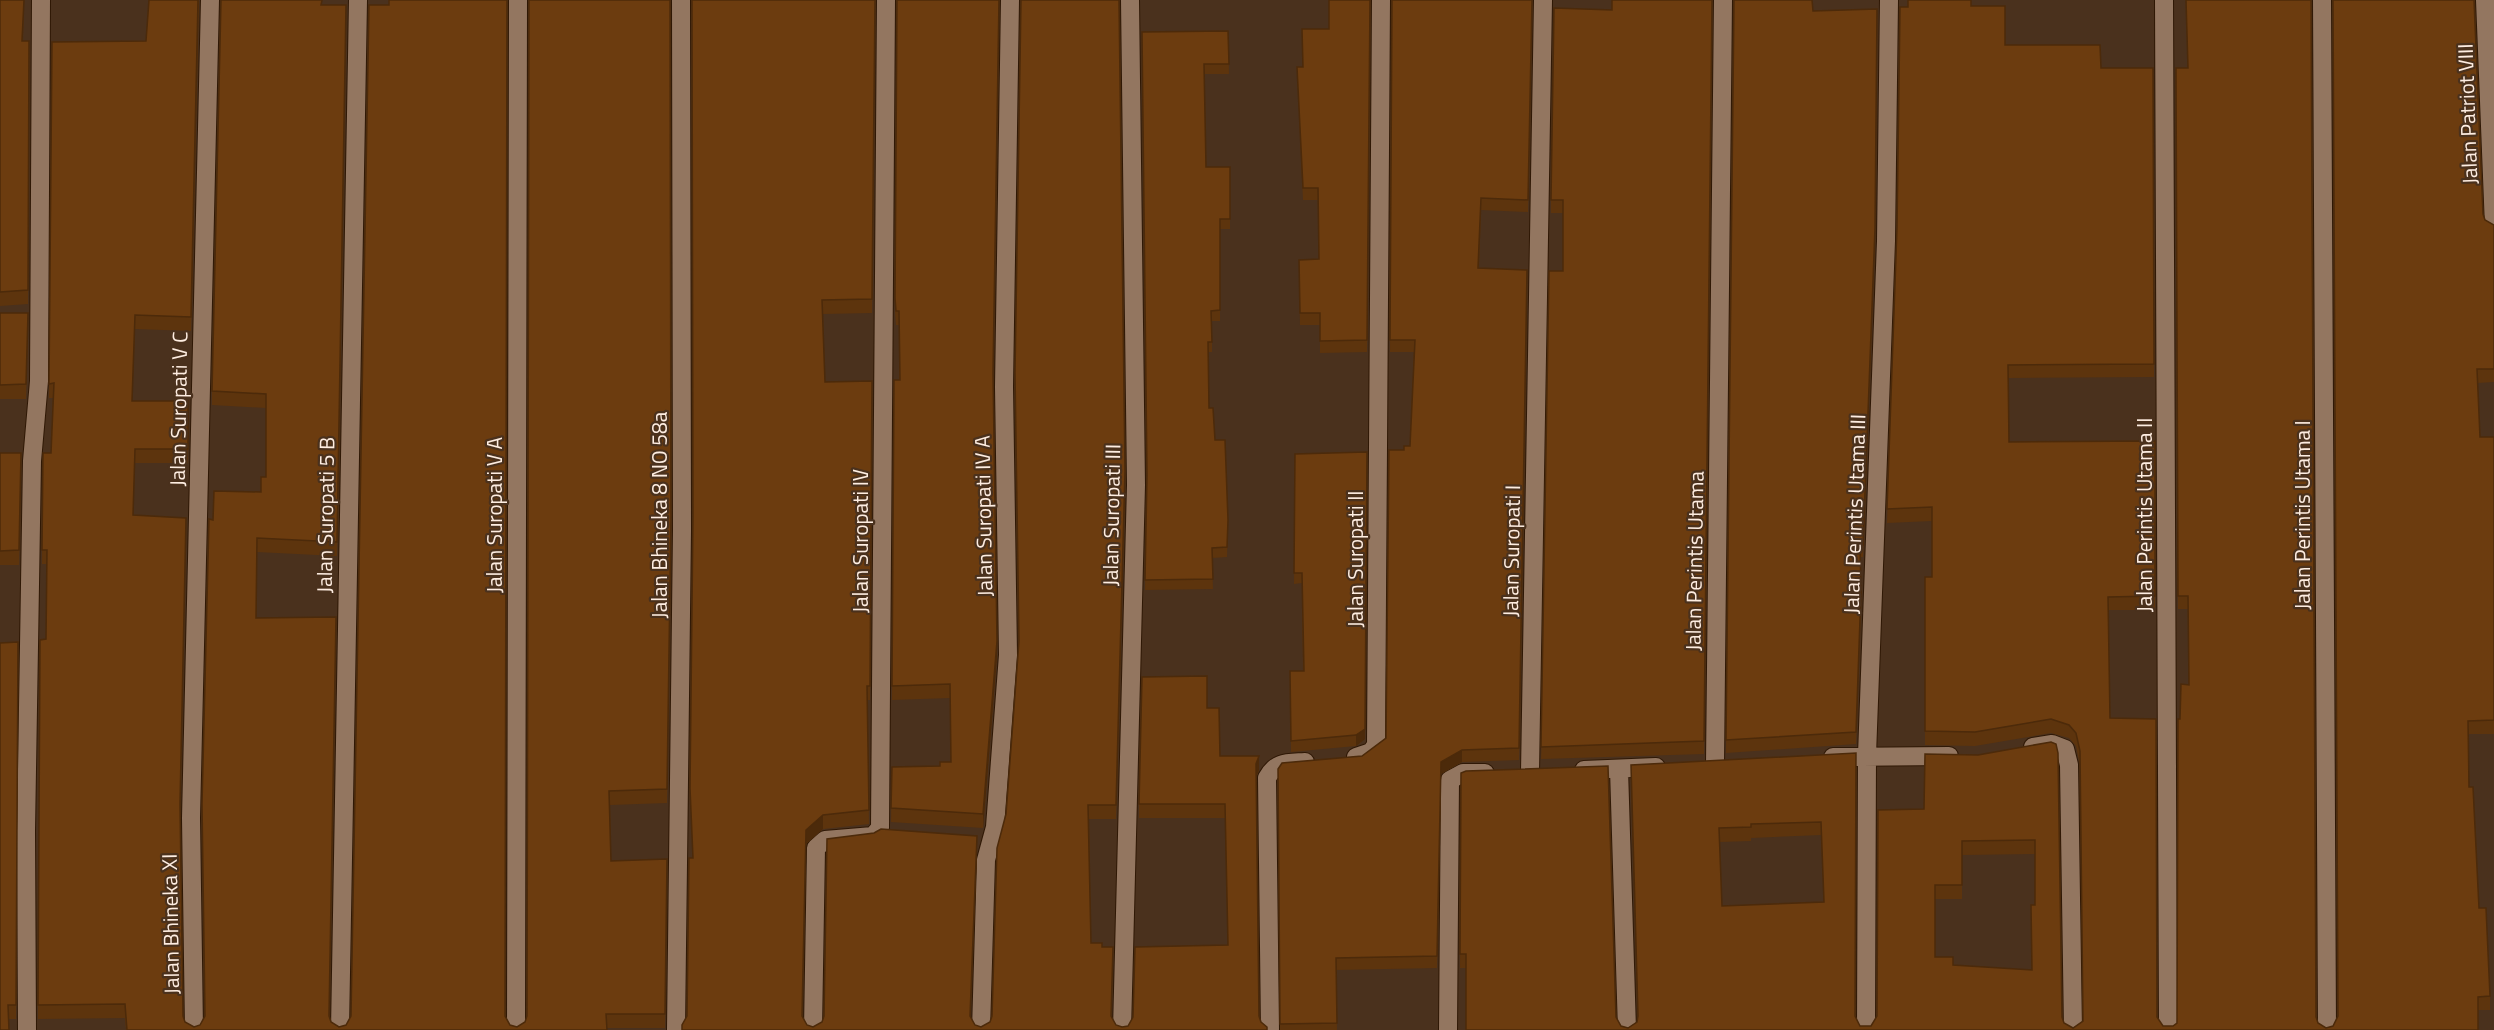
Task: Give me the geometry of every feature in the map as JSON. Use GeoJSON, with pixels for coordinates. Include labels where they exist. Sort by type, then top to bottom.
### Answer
{"type":"FeatureCollection","features":[{"type":"Feature","properties":{"kind":"street"},"geometry":{"type":"LineString","coordinates":[[27,1030],[26,831],[32,461],[39,381],[41,0]]}},
{"type":"Feature","properties":{"kind":"street","name":"Jalan Suropati V C"},"geometry":{"type":"LineString","coordinates":[[192,818],[210,0]]}},
{"type":"Feature","properties":{"kind":"street","name":"Jalan Suropati 5 B"},"geometry":{"type":"LineString","coordinates":[[340,1030],[358,0]]}},
{"type":"Feature","properties":{"kind":"street","name":"Jalan Suropati V A"},"geometry":{"type":"LineString","coordinates":[[516,1030],[518,0]]}},
{"type":"Feature","properties":{"kind":"street","name":"Jalan Bhineka 8 NO 58a"},"geometry":{"type":"LineString","coordinates":[[676,1030],[682,530],[681,0]]}},
{"type":"Feature","properties":{"kind":"street","name":"Jalan Suropati IV"},"geometry":{"type":"LineString","coordinates":[[879,832],[886,0]]}},
{"type":"Feature","properties":{"kind":"street","name":"Jalan Suropati IV A"},"geometry":{"type":"LineString","coordinates":[[981,1030],[986,860],[995,827],[1008,655],[1004,387],[1010,0]]}},
{"type":"Feature","properties":{"kind":"street","name":"Jalan Suropati III"},"geometry":{"type":"LineString","coordinates":[[1122,1030],[1136,485],[1130,0]]}},
{"type":"Feature","properties":{"kind":"street","name":"Jalan Suropati II"},"geometry":{"type":"LineString","coordinates":[[1270,1030],[1267,778],[1272,768],[1280,764],[1360,757],[1376,745],[1381,0]]}},
{"type":"Feature","properties":{"kind":"street","name":"Jalan Suropati I"},"geometry":{"type":"LineString","coordinates":[[1530,772],[1543,0]]}},
{"type":"Feature","properties":{"kind":"street","name":"Jalan Perintis Utama"},"geometry":{"type":"LineString","coordinates":[[1723,0],[1709,766],[1738,764]]}},
{"type":"Feature","properties":{"kind":"street","name":"Jalan Perintis Utama III"},"geometry":{"type":"LineString","coordinates":[[1866,1030],[1867,755],[1886,241],[1889,0]]}},
{"type":"Feature","properties":{"kind":"street","name":"Jalan Perintis Utama II"},"geometry":{"type":"LineString","coordinates":[[2164,0],[2168,1030]]}},
{"type":"Feature","properties":{"kind":"street","name":"Jalan Perintis Utama I"},"geometry":{"type":"LineString","coordinates":[[2322,0],[2327,1030]]}},
{"type":"Feature","properties":{"kind":"street","name":"Jalan Patriot VIII"},"geometry":{"type":"LineString","coordinates":[[2485,0],[2494,227]]}},
{"type":"Feature","properties":{"kind":"street"},"geometry":{"type":"LineString","coordinates":[[20,316],[39,315]]}},
{"type":"Feature","properties":{"kind":"street"},"geometry":{"type":"LineString","coordinates":[[2020,750],[2052,744],[2065,749],[2069,765],[2073,1030]]}},
{"type":"Feature","properties":{"kind":"street"},"geometry":{"type":"LineString","coordinates":[[1820,758],[1867,755],[1965,757]]}},
{"type":"Feature","properties":{"kind":"street"},"geometry":{"type":"LineString","coordinates":[[1448,1030],[1450,780],[1463,773],[1679,767]]}},
{"type":"Feature","properties":{"kind":"street"},"geometry":{"type":"LineString","coordinates":[[1619,769],[1627,1030]]}},
{"type":"Feature","properties":{"kind":"street","name":"Jalan Bhineka XI"},"geometry":{"type":"LineString","coordinates":[[192,818],[194,1030]]}},
{"type":"Feature","properties":{"kind":"street"},"geometry":{"type":"LineString","coordinates":[[813,1030],[816,848],[825,840],[871,836],[879,832],[902,833]]}},
{"type":"Feature","properties":{"kind":"street"},"geometry":{"type":"LineString","coordinates":[[969,838],[991,840]]}},
{"type":"Feature","properties":{"kind":"building"},"geometry":{"type":"Polygon","coordinates":[[[0,0],[24,0],[22,41],[29,41],[28,290],[0,292],[0,0]]]}},
{"type":"Feature","properties":{"kind":"building"},"geometry":{"type":"Polygon","coordinates":[[[149,0],[198,0],[191,317],[135,315],[132,401],[188,401],[188,449],[135,449],[133,515],[186,518],[180,804],[183,1016],[185,1022],[194,1027],[200,1025],[205,1016],[202,804],[209,519],[213,520],[214,491],[261,492],[261,477],[266,477],[266,394],[212,391],[221,0],[322,0],[321,5],[346,5],[337,542],[257,538],[256,618],[336,617],[329,1016],[331,1022],[339,1027],[346,1025],[351,1016],[369,5],[389,5],[389,0],[507,0],[505,1016],[510,1025],[517,1027],[525,1022],[527,1016],[529,0],[670,0],[671,516],[667,789],[609,791],[611,861],[667,859],[665,1014],[606,1014],[607,1030],[127,1030],[125,1004],[38,1005],[40,640],[46,639],[47,550],[42,550],[43,453],[51,453],[54,383],[49,384],[52,42],[146,41],[149,0]]]}},
{"type":"Feature","properties":{"kind":"building"},"geometry":{"type":"Polygon","coordinates":[[[692,0],[875,0],[872,299],[822,300],[825,382],[872,381],[870,686],[867,686],[869,810],[823,815],[806,830],[802,1016],[807,1025],[813,1027],[822,1022],[824,1016],[827,839],[874,833],[881,829],[977,836],[970,1016],[975,1025],[981,1027],[990,1022],[992,1016],[997,848],[1006,814],[1019,641],[1015,373],[1021,0],[1119,0],[1125,471],[1116,805],[1088,805],[1091,943],[1102,943],[1102,947],[1113,947],[1111,1016],[1116,1025],[1122,1027],[1128,1026],[1133,1017],[1135,947],[1228,945],[1225,804],[1139,804],[1142,677],[1207,676],[1207,708],[1219,708],[1220,756],[1259,756],[1256,764],[1259,1016],[1267,1030],[682,1030],[687,1016],[689,858],[693,858],[690,788],[693,516],[692,0]]]}},
{"type":"Feature","properties":{"kind":"building"},"geometry":{"type":"Polygon","coordinates":[[[897,0],[999,0],[993,373],[997,641],[983,814],[891,808],[892,767],[940,766],[940,762],[951,762],[950,684],[892,686],[894,380],[900,380],[899,311],[896,311],[895,298],[897,0]]]}},
{"type":"Feature","properties":{"kind":"building"},"geometry":{"type":"Polygon","coordinates":[[[1329,0],[1370,0],[1367,340],[1320,341],[1320,313],[1300,313],[1299,260],[1319,259],[1318,188],[1303,188],[1297,67],[1303,67],[1302,29],[1329,29],[1329,0]]]}},
{"type":"Feature","properties":{"kind":"building"},"geometry":{"type":"Polygon","coordinates":[[[1392,0],[1532,0],[1528,200],[1481,198],[1478,268],[1527,270],[1519,748],[1462,750],[1441,762],[1437,956],[1336,958],[1337,1023],[1280,1024],[1278,769],[1282,763],[1362,756],[1386,738],[1389,450],[1404,450],[1404,446],[1410,446],[1415,340],[1390,340],[1392,0]]]}},
{"type":"Feature","properties":{"kind":"building"},"geometry":{"type":"Polygon","coordinates":[[[1612,0],[1712,0],[1704,741],[1541,747],[1549,271],[1563,271],[1563,200],[1551,200],[1554,8],[1612,10],[1612,0]]]}},
{"type":"Feature","properties":{"kind":"building"},"geometry":{"type":"Polygon","coordinates":[[[1734,0],[1812,0],[1813,11],[1877,9],[1875,228],[1863,545],[1860,545],[1861,591],[1856,732],[1726,740],[1734,0]]]}},
{"type":"Feature","properties":{"kind":"building"},"geometry":{"type":"Polygon","coordinates":[[[1908,0],[1971,0],[1971,6],[2005,6],[2005,45],[2100,45],[2101,68],[2153,68],[2154,364],[2008,365],[2009,442],[2155,441],[2155,596],[2108,597],[2110,718],[2156,719],[2157,1017],[2163,1026],[2173,1026],[2177,1023],[2178,719],[2180,719],[2181,684],[2189,685],[2188,596],[2178,596],[2176,68],[2188,68],[2186,0],[2311,0],[2316,1017],[2318,1023],[2326,1028],[2333,1026],[2338,1016],[2333,0],[2474,0],[2483,214],[2485,220],[2494,225],[2494,369],[2477,369],[2480,437],[2494,437],[2494,720],[2468,721],[2469,787],[2473,787],[2479,908],[2486,908],[2490,996],[2478,997],[2478,1030],[1466,1030],[1466,954],[1460,954],[1461,773],[1608,766],[1616,1017],[1621,1026],[1628,1028],[1637,1022],[1638,1016],[1631,765],[1856,753],[1855,1016],[1860,1026],[1871,1026],[1877,1016],[1878,810],[1924,809],[1925,754],[1978,755],[2051,742],[2056,744],[2058,753],[2062,1017],[2064,1023],[2073,1028],[2083,1021],[2080,751],[2076,733],[2069,725],[2051,719],[1975,732],[1925,731],[1925,577],[1932,577],[1932,507],[1887,509],[1897,228],[1900,7],[1908,7],[1908,0]],[[1821,822],[1751,824],[1751,827],[1719,828],[1722,906],[1824,902],[1821,822]],[[2035,840],[1962,841],[1962,885],[1935,885],[1935,957],[1953,957],[1953,965],[2032,970],[2031,905],[2035,905],[2035,840]]]}},
{"type":"Feature","properties":{"kind":"building"},"geometry":{"type":"Polygon","coordinates":[[[1228,31],[1229,64],[1204,64],[1206,167],[1230,167],[1230,219],[1220,219],[1220,310],[1211,311],[1212,342],[1208,342],[1209,408],[1213,408],[1215,440],[1225,440],[1227,547],[1212,548],[1213,579],[1145,580],[1147,475],[1142,32],[1228,31]]]}},
{"type":"Feature","properties":{"kind":"building"},"geometry":{"type":"Polygon","coordinates":[[[0,313],[28,313],[26,384],[0,385],[0,313]]]}},
{"type":"Feature","properties":{"kind":"building"},"geometry":{"type":"Polygon","coordinates":[[[1367,452],[1365,729],[1356,735],[1291,741],[1290,671],[1304,671],[1302,573],[1294,573],[1295,454],[1367,452]]]}},
{"type":"Feature","properties":{"kind":"building"},"geometry":{"type":"Polygon","coordinates":[[[0,453],[21,453],[19,550],[0,551],[0,453]]]}},
{"type":"Feature","properties":{"kind":"building"},"geometry":{"type":"Polygon","coordinates":[[[18,642],[16,1005],[8,1005],[9,1030],[0,1030],[0,643],[18,642]]]}}]}
